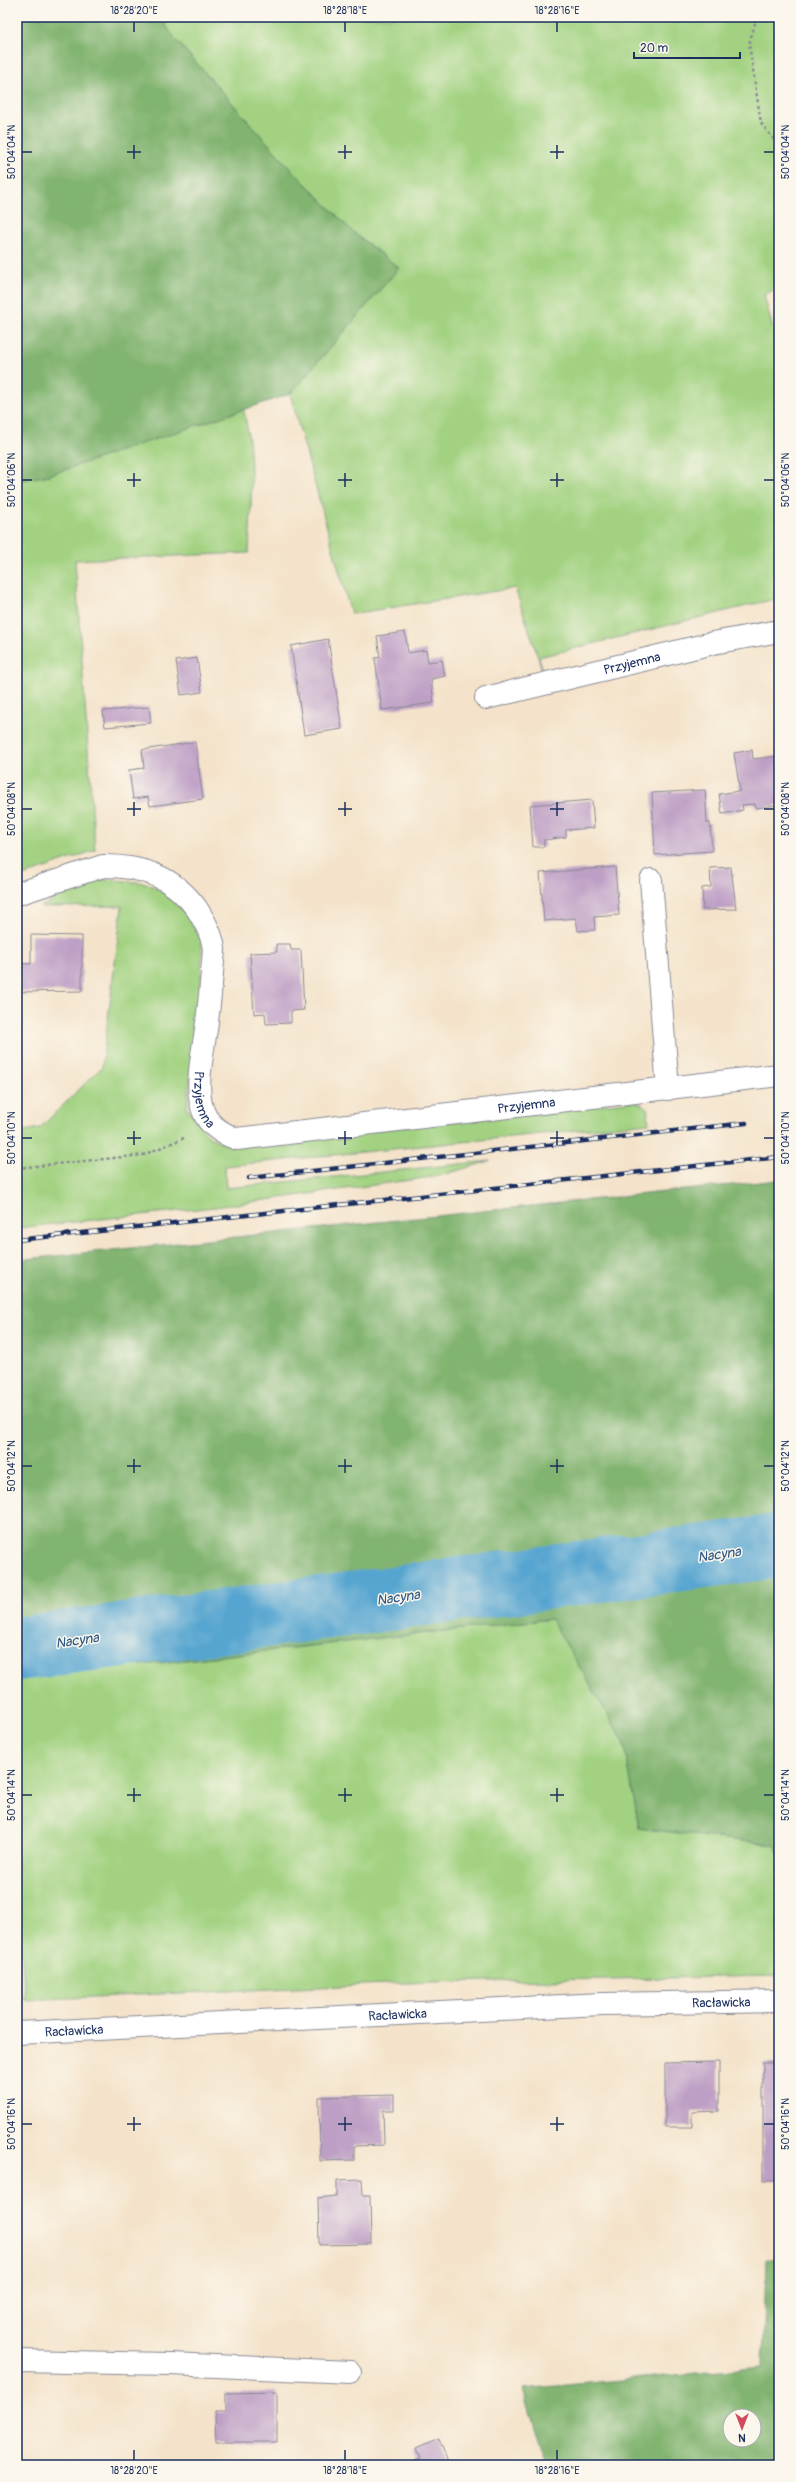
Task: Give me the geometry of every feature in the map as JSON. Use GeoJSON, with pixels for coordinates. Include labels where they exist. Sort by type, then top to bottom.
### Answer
{"type":"FeatureCollection","features":[{"type":"Feature","properties":{"kind":"street","name":"Przyjemna"},"geometry":{"type":"LineString","coordinates":[[486,698],[714,643],[779,631]]}},
{"type":"Feature","properties":{"kind":"street","name":"Przyjemna"},"geometry":{"type":"LineString","coordinates":[[17,894],[103,866],[115,866],[144,870],[165,878],[185,895],[204,920],[211,933],[214,949],[200,1094],[207,1118],[225,1135],[237,1139],[249,1139],[779,1076]]}},
{"type":"Feature","properties":{"kind":"street"},"geometry":{"type":"LineString","coordinates":[[651,880],[668,1090]]}},
{"type":"Feature","properties":{"kind":"street","name":"Racławicka"},"geometry":{"type":"LineString","coordinates":[[17,2033],[602,2004],[779,2001]]}},
{"type":"Feature","properties":{"kind":"street"},"geometry":{"type":"LineString","coordinates":[[17,2361],[170,2364],[350,2372]]}},
{"type":"Feature","properties":{"kind":"path"},"geometry":{"type":"LineString","coordinates":[[757,17],[749,44],[761,123],[779,146]]}},
{"type":"Feature","properties":{"kind":"path"},"geometry":{"type":"LineString","coordinates":[[17,1168],[143,1154],[183,1139],[207,1118]]}},
{"type":"Feature","properties":{"kind":"green space"},"geometry":{"type":"Polygon","coordinates":[[[17,17],[160,17],[175,39],[287,165],[354,233],[399,268],[290,394],[49,475],[17,481],[17,17]]]}},
{"type":"Feature","properties":{"kind":"green space"},"geometry":{"type":"Polygon","coordinates":[[[160,17],[779,17],[779,287],[764,295],[779,351],[779,598],[539,657],[544,675],[515,588],[351,614],[290,394],[399,268],[354,233],[287,165],[175,39],[160,17]]]}},
{"type":"Feature","properties":{"kind":"green space"},"geometry":{"type":"Polygon","coordinates":[[[243,408],[247,426],[251,462],[249,553],[75,560],[95,850],[17,878],[17,481],[49,475],[243,408]]]}},
{"type":"Feature","properties":{"kind":"green space"},"geometry":{"type":"Polygon","coordinates":[[[94,878],[146,883],[162,891],[184,911],[202,941],[201,983],[187,1108],[209,1137],[232,1146],[635,1101],[647,1107],[649,1123],[225,1166],[226,1188],[490,1161],[439,1176],[215,1207],[17,1228],[17,1132],[40,1128],[102,1067],[122,906],[40,907],[94,878]]]}},
{"type":"Feature","properties":{"kind":"green space"},"geometry":{"type":"Polygon","coordinates":[[[779,1180],[779,1536],[17,1639],[17,1260],[779,1180]]]}},
{"type":"Feature","properties":{"kind":"green space"},"geometry":{"type":"Polygon","coordinates":[[[779,1557],[779,1855],[774,1845],[639,1828],[624,1742],[551,1619],[140,1665],[130,1643],[779,1557]]]}},
{"type":"Feature","properties":{"kind":"green space"},"geometry":{"type":"Polygon","coordinates":[[[551,1619],[624,1742],[639,1828],[774,1845],[779,1855],[779,1976],[431,1982],[25,2000],[17,1891],[17,1659],[130,1643],[141,1665],[551,1619]]]}},
{"type":"Feature","properties":{"kind":"green space"},"geometry":{"type":"Polygon","coordinates":[[[766,2259],[779,2260],[779,2465],[546,2465],[523,2389],[763,2367],[766,2259]]]}},
{"type":"Feature","properties":{"kind":"building"},"geometry":{"type":"Polygon","coordinates":[[[405,632],[408,653],[426,650],[428,662],[442,660],[445,676],[431,679],[434,703],[382,710],[375,658],[380,657],[377,636],[405,632]]]}},
{"type":"Feature","properties":{"kind":"building"},"geometry":{"type":"Polygon","coordinates":[[[328,639],[342,729],[304,735],[291,646],[328,639]]]}},
{"type":"Feature","properties":{"kind":"building"},"geometry":{"type":"Polygon","coordinates":[[[197,658],[202,692],[181,695],[176,661],[197,658]]]}},
{"type":"Feature","properties":{"kind":"building"},"geometry":{"type":"Polygon","coordinates":[[[149,707],[151,723],[105,727],[103,711],[149,707]]]}},
{"type":"Feature","properties":{"kind":"building"},"geometry":{"type":"Polygon","coordinates":[[[195,742],[203,799],[150,806],[148,797],[133,799],[129,770],[144,768],[142,750],[195,742]]]}},
{"type":"Feature","properties":{"kind":"building"},"geometry":{"type":"Polygon","coordinates":[[[752,750],[753,759],[779,756],[779,805],[756,808],[755,804],[742,805],[743,810],[722,814],[719,794],[740,791],[734,753],[752,750]]]}},
{"type":"Feature","properties":{"kind":"building"},"geometry":{"type":"Polygon","coordinates":[[[705,790],[707,823],[710,823],[712,851],[655,855],[652,793],[705,790]]]}},
{"type":"Feature","properties":{"kind":"building"},"geometry":{"type":"Polygon","coordinates":[[[592,800],[594,828],[566,830],[566,837],[544,840],[544,847],[533,847],[530,805],[592,800]]]}},
{"type":"Feature","properties":{"kind":"building"},"geometry":{"type":"Polygon","coordinates":[[[615,867],[619,915],[594,917],[595,930],[578,931],[576,918],[544,921],[540,873],[615,867]]]}},
{"type":"Feature","properties":{"kind":"building"},"geometry":{"type":"Polygon","coordinates":[[[731,867],[736,909],[703,910],[702,888],[711,887],[710,868],[731,867]]]}},
{"type":"Feature","properties":{"kind":"building"},"geometry":{"type":"Polygon","coordinates":[[[31,935],[82,936],[82,991],[17,992],[17,963],[31,964],[31,935]]]}},
{"type":"Feature","properties":{"kind":"building"},"geometry":{"type":"Polygon","coordinates":[[[276,944],[290,944],[291,950],[301,950],[304,1010],[291,1011],[291,1023],[266,1024],[265,1013],[254,1014],[250,953],[277,952],[276,944]]]}},
{"type":"Feature","properties":{"kind":"building"},"geometry":{"type":"Polygon","coordinates":[[[719,2062],[719,2111],[692,2112],[692,2127],[665,2127],[665,2063],[719,2062]]]}},
{"type":"Feature","properties":{"kind":"building"},"geometry":{"type":"Polygon","coordinates":[[[763,2063],[779,2063],[779,2181],[763,2181],[763,2063]]]}},
{"type":"Feature","properties":{"kind":"building"},"geometry":{"type":"Polygon","coordinates":[[[394,2095],[394,2110],[383,2110],[384,2145],[354,2146],[354,2160],[320,2161],[319,2097],[394,2095]]]}},
{"type":"Feature","properties":{"kind":"building"},"geometry":{"type":"Polygon","coordinates":[[[362,2179],[363,2195],[370,2195],[371,2244],[319,2245],[318,2198],[337,2196],[337,2180],[362,2179]]]}},
{"type":"Feature","properties":{"kind":"building"},"geometry":{"type":"Polygon","coordinates":[[[277,2392],[277,2442],[216,2442],[215,2412],[226,2412],[226,2393],[277,2392]]]}},
{"type":"Feature","properties":{"kind":"building"},"geometry":{"type":"Polygon","coordinates":[[[439,2439],[449,2465],[404,2465],[420,2459],[416,2449],[439,2439]]]}},
{"type":"Feature","properties":{"kind":"waterway","name":"Nacyna"},"geometry":{"type":"LineString","coordinates":[[17,1649],[779,1546]]}},
{"type":"Feature","properties":{"kind":"railway"},"geometry":{"type":"LineString","coordinates":[[249,1178],[746,1123]]}},
{"type":"Feature","properties":{"kind":"railway"},"geometry":{"type":"LineString","coordinates":[[17,1240],[779,1157]]}}]}
